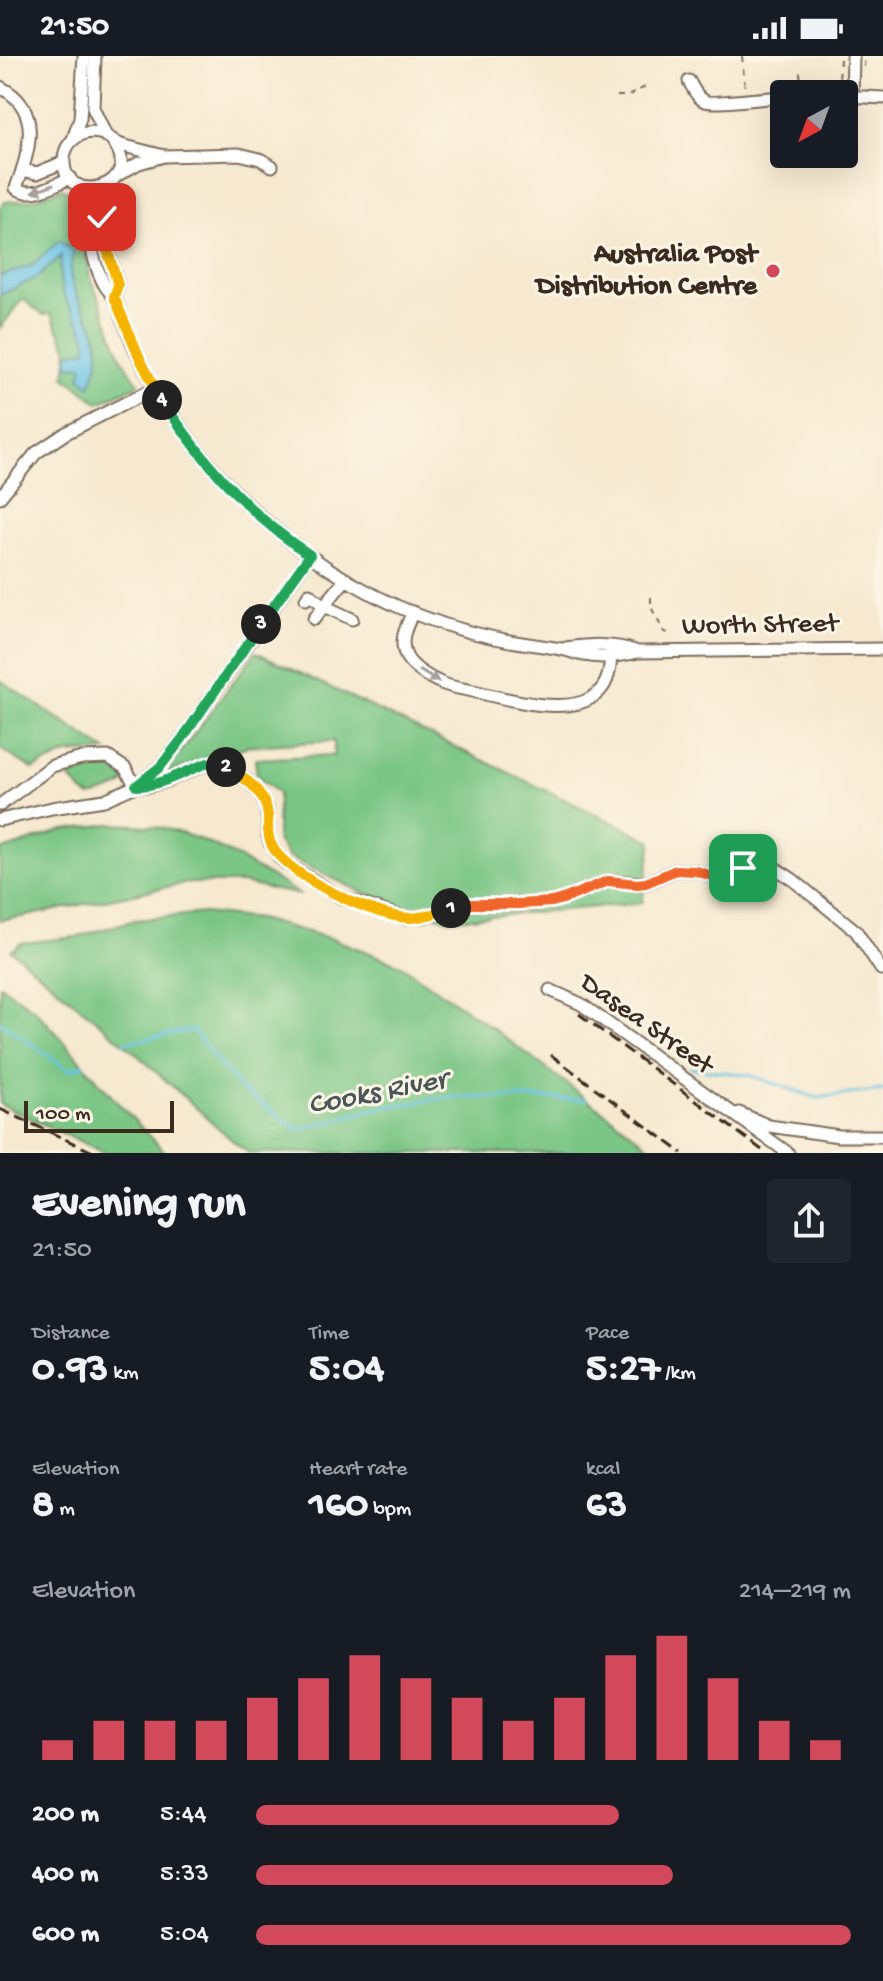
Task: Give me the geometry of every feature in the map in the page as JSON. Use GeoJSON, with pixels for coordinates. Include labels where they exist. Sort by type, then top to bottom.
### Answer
{"type":"FeatureCollection","features":[{"type":"Feature","properties":{"kind":"street"},"geometry":{"type":"LineString","coordinates":[[84,56],[80,119],[64,162],[74,182],[92,189],[139,163],[164,156],[246,155],[272,166]]}},
{"type":"Feature","properties":{"kind":"street"},"geometry":{"type":"LineString","coordinates":[[95,56],[93,108],[118,149],[120,159],[112,180]]}},
{"type":"Feature","properties":{"kind":"street"},"geometry":{"type":"LineString","coordinates":[[848,80],[853,56]]}},
{"type":"Feature","properties":{"kind":"street"},"geometry":{"type":"LineString","coordinates":[[689,81],[700,99],[709,104],[770,98]]}},
{"type":"Feature","properties":{"kind":"street"},"geometry":{"type":"LineString","coordinates":[[0,87],[14,96],[28,119],[28,152],[16,188],[24,193],[36,192],[74,182]]}},
{"type":"Feature","properties":{"kind":"street"},"geometry":{"type":"LineString","coordinates":[[858,96],[883,98]]}},
{"type":"Feature","properties":{"kind":"street"},"geometry":{"type":"LineString","coordinates":[[73,140],[89,132],[164,156]]}},
{"type":"Feature","properties":{"kind":"street"},"geometry":{"type":"LineString","coordinates":[[22,170],[37,173],[64,162]]}},
{"type":"Feature","properties":{"kind":"street","name":"Worth Street"},"geometry":{"type":"LineString","coordinates":[[112,180],[104,195],[102,217],[107,249],[118,285],[114,297]]}},
{"type":"Feature","properties":{"kind":"street","name":"Worth Street"},"geometry":{"type":"LineString","coordinates":[[74,182],[104,286],[114,297],[155,388],[225,483],[266,522],[346,579],[454,628],[586,656],[763,649],[883,649]]}},
{"type":"Feature","properties":{"kind":"street"},"geometry":{"type":"LineString","coordinates":[[0,497],[36,453],[66,433],[155,388]]}},
{"type":"Feature","properties":{"kind":"street"},"geometry":{"type":"LineString","coordinates":[[0,820],[104,800],[136,786],[160,767],[310,555]]}},
{"type":"Feature","properties":{"kind":"street"},"geometry":{"type":"LineString","coordinates":[[314,619],[346,579]]}},
{"type":"Feature","properties":{"kind":"street"},"geometry":{"type":"LineString","coordinates":[[306,599],[309,594],[324,606],[352,619]]}},
{"type":"Feature","properties":{"kind":"street"},"geometry":{"type":"LineString","coordinates":[[413,612],[403,644],[409,661],[419,670],[442,684],[530,705],[573,704],[592,698],[606,682],[611,656]]}},
{"type":"Feature","properties":{"kind":"street","name":"Worth Street"},"geometry":{"type":"LineString","coordinates":[[561,649],[586,645],[620,646],[638,652]]}},
{"type":"Feature","properties":{"kind":"street"},"geometry":{"type":"LineString","coordinates":[[0,805],[52,766],[82,758],[108,757],[125,768],[136,786]]}},
{"type":"Feature","properties":{"kind":"street"},"geometry":{"type":"LineString","coordinates":[[136,786],[167,781],[208,763],[220,764],[248,781],[260,794],[267,808],[270,843],[287,864],[340,897],[405,918],[423,917],[469,904],[552,902],[608,881],[646,883],[676,870],[712,876],[743,868],[772,866],[856,931],[883,968]]}},
{"type":"Feature","properties":{"kind":"street","name":"Dasea Street"},"geometry":{"type":"LineString","coordinates":[[550,990],[581,1004],[713,1101]]}},
{"type":"Feature","properties":{"kind":"street"},"geometry":{"type":"LineString","coordinates":[[713,1101],[769,1126],[839,1136],[883,1136]]}},
{"type":"Feature","properties":{"kind":"street"},"geometry":{"type":"LineString","coordinates":[[713,1101],[788,1153]]}},
{"type":"Feature","properties":{"kind":"path"},"geometry":{"type":"LineString","coordinates":[[742,56],[746,99]]}},
{"type":"Feature","properties":{"kind":"path"},"geometry":{"type":"LineString","coordinates":[[840,56],[843,80]]}},
{"type":"Feature","properties":{"kind":"path"},"geometry":{"type":"LineString","coordinates":[[800,72],[801,80]]}},
{"type":"Feature","properties":{"kind":"path"},"geometry":{"type":"LineString","coordinates":[[617,96],[628,96],[647,86]]}},
{"type":"Feature","properties":{"kind":"path"},"geometry":{"type":"LineString","coordinates":[[651,597],[651,607],[669,636]]}},
{"type":"Feature","properties":{"kind":"green space"},"geometry":{"type":"Polygon","coordinates":[[[62,188],[76,201],[90,275],[122,359],[139,384],[99,403],[65,377],[68,350],[51,314],[43,315],[23,299],[0,328],[0,208],[5,202],[34,199],[62,188]]]}},
{"type":"Feature","properties":{"kind":"green space"},"geometry":{"type":"Polygon","coordinates":[[[256,652],[652,841],[642,903],[447,920],[427,912],[397,909],[288,857],[277,841],[278,793],[257,776],[255,759],[334,755],[334,741],[248,746],[163,775],[256,652]]]}},
{"type":"Feature","properties":{"kind":"green space"},"geometry":{"type":"Polygon","coordinates":[[[0,680],[107,751],[67,754],[33,769],[0,749],[0,680]]]}},
{"type":"Feature","properties":{"kind":"green space"},"geometry":{"type":"Polygon","coordinates":[[[93,761],[119,771],[126,778],[122,786],[91,797],[83,793],[62,769],[93,761]]]}},
{"type":"Feature","properties":{"kind":"green space"},"geometry":{"type":"Polygon","coordinates":[[[111,824],[139,825],[185,834],[236,857],[301,895],[241,883],[187,883],[0,920],[0,851],[63,830],[111,824]]]}},
{"type":"Feature","properties":{"kind":"green space"},"geometry":{"type":"Polygon","coordinates":[[[204,913],[259,919],[333,939],[401,965],[491,1027],[659,1153],[249,1153],[11,950],[21,943],[76,937],[135,920],[204,913]]]}},
{"type":"Feature","properties":{"kind":"green space"},"geometry":{"type":"Polygon","coordinates":[[[0,985],[35,1010],[166,1153],[105,1153],[0,1104],[0,985]]]}},
{"type":"Feature","properties":{"kind":"water"},"geometry":{"type":"Polygon","coordinates":[[[59,241],[74,251],[70,271],[73,287],[99,344],[98,363],[90,386],[80,377],[83,366],[67,365],[69,353],[87,350],[81,326],[62,290],[61,256],[38,277],[0,295],[0,276],[33,265],[59,241]]]}},
{"type":"Feature","properties":{"kind":"waterway","name":"Cooks River"},"geometry":{"type":"LineString","coordinates":[[0,1022],[69,1070],[84,1065]]}},
{"type":"Feature","properties":{"kind":"waterway","name":"Cooks River"},"geometry":{"type":"LineString","coordinates":[[124,1043],[192,1030],[240,1088],[298,1130],[379,1108],[452,1097],[587,1099]]}},
{"type":"Feature","properties":{"kind":"waterway","name":"Cooks River"},"geometry":{"type":"LineString","coordinates":[[690,1068],[749,1075],[817,1098],[883,1090]]}},
{"type":"Feature","properties":{"kind":"railway"},"geometry":{"type":"LineString","coordinates":[[579,1014],[766,1153]]}},
{"type":"Feature","properties":{"kind":"railway"},"geometry":{"type":"LineString","coordinates":[[551,1055],[682,1153]]}},
{"type":"Feature","properties":{"kind":"railway"},"geometry":{"type":"LineString","coordinates":[[0,1109],[95,1153]]}},
{"type":"Feature","properties":{"kind":"place","name":"Australia Post Distribution Centre"},"geometry":{"type":"Point","coordinates":[773,271]}},
{"type":"Feature","properties":{"kind":"route"},"geometry":{"type":"LineString","coordinates":[[102,217],[107,249],[118,285],[114,297],[141,361],[164,403],[200,453],[235,493],[266,522],[310,555],[182,739],[160,767],[136,786],[167,781],[208,763],[220,764],[248,781],[260,794],[267,808],[270,843],[287,864],[340,897],[405,918],[423,917],[469,904],[552,902],[608,881],[646,883],[676,870],[712,876],[743,868]]}}]}
